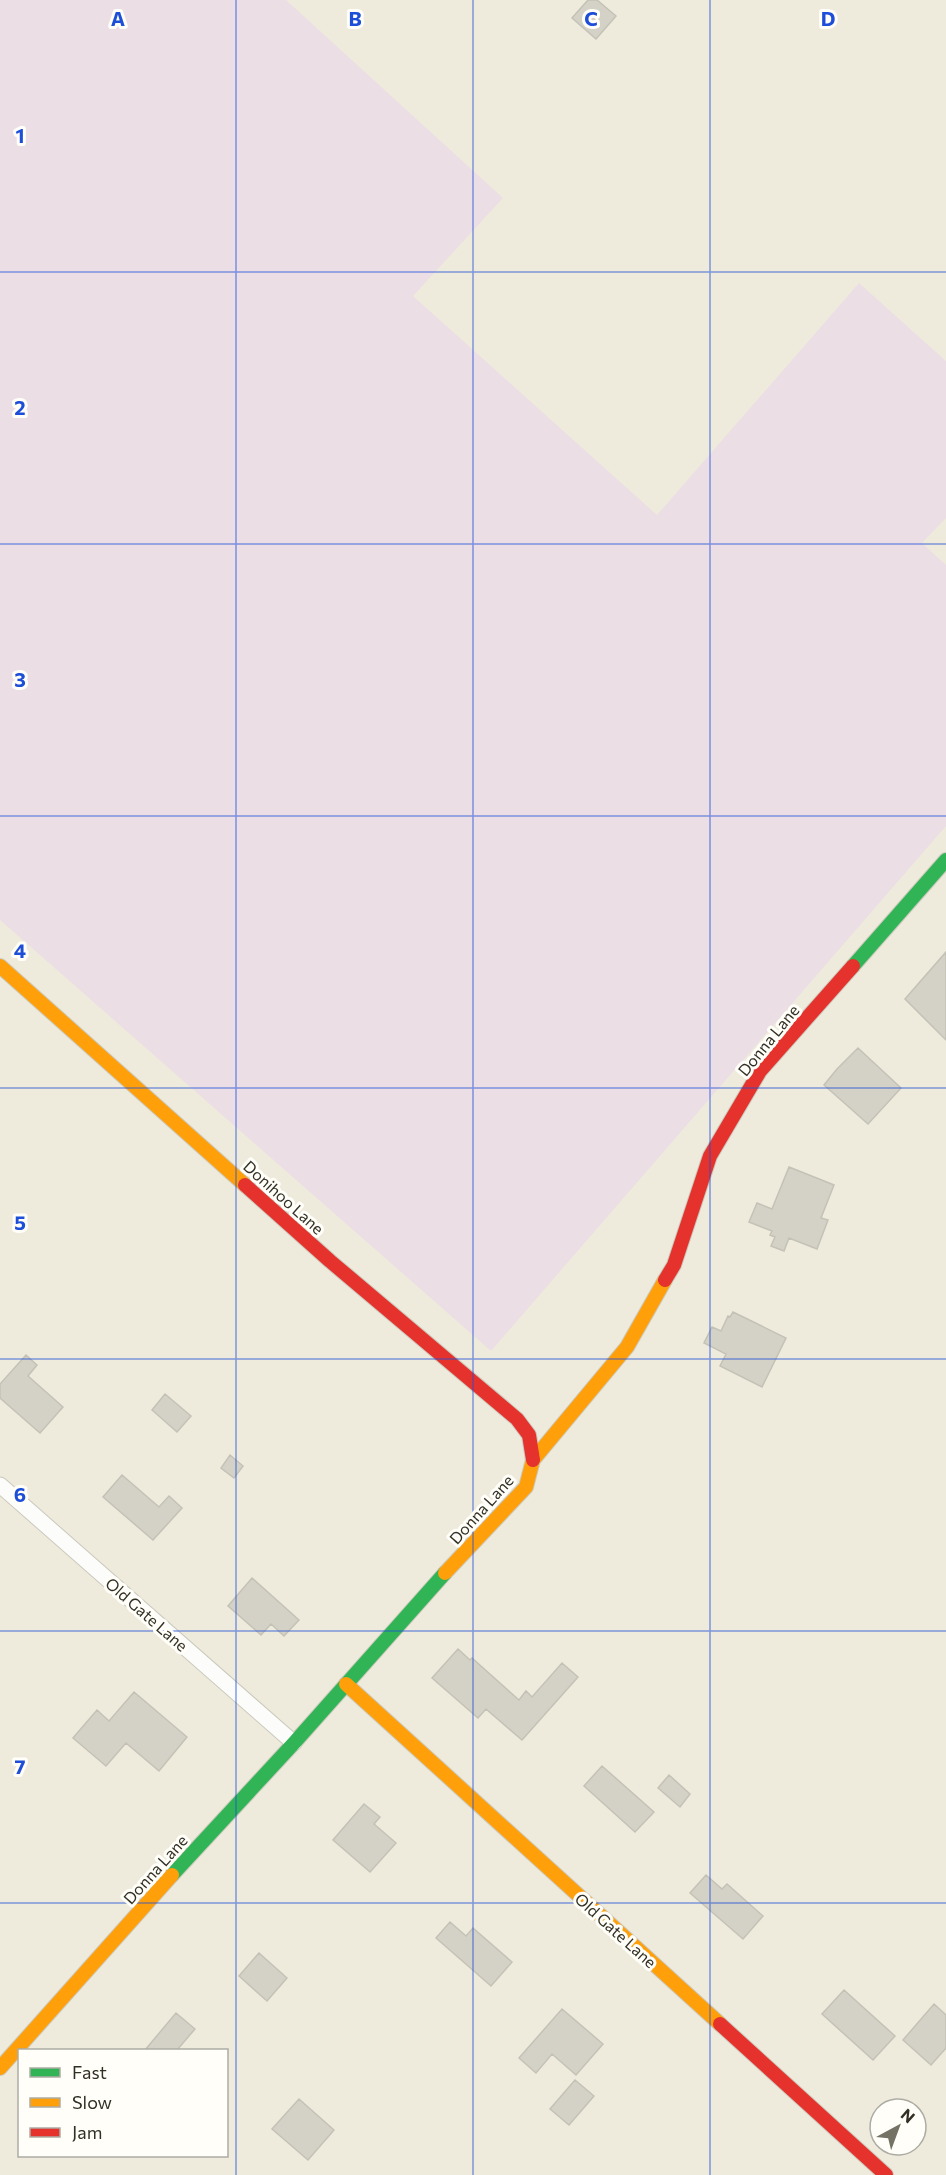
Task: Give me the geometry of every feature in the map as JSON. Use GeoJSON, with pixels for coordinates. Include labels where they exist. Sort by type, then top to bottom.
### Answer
{"type":"FeatureCollection","features":[{"type":"Feature","properties":{"kind":"street","name":"Donna Lane"},"geometry":{"type":"LineString","coordinates":[[0,2068],[455,1562],[526,1487],[533,1460],[627,1347],[674,1265],[710,1156],[760,1071],[946,860]]}},
{"type":"Feature","properties":{"kind":"street","name":"Donihoo Lane"},"geometry":{"type":"LineString","coordinates":[[0,966],[330,1261],[517,1419],[529,1435],[533,1460]]}},
{"type":"Feature","properties":{"kind":"street","name":"Old Gate Lane"},"geometry":{"type":"LineString","coordinates":[[0,1485],[294,1743]]}},
{"type":"Feature","properties":{"kind":"street","name":"Old Gate Lane"},"geometry":{"type":"LineString","coordinates":[[346,1684],[886,2175]]}},
{"type":"Feature","properties":{"kind":"shaded area"},"geometry":{"type":"Polygon","coordinates":[[[0,0],[286,0],[503,198],[413,296],[657,515],[859,283],[946,361],[946,518],[922,543],[946,565],[946,826],[491,1351],[0,920],[0,0]]]}},
{"type":"Feature","properties":{"kind":"building"},"geometry":{"type":"Polygon","coordinates":[[[588,0],[597,0],[616,16],[596,39],[572,18],[588,0]]]}},
{"type":"Feature","properties":{"kind":"building"},"geometry":{"type":"Polygon","coordinates":[[[946,952],[946,1040],[905,999],[946,952]]]}},
{"type":"Feature","properties":{"kind":"building"},"geometry":{"type":"Polygon","coordinates":[[[858,1048],[901,1088],[868,1124],[824,1085],[858,1048]]]}},
{"type":"Feature","properties":{"kind":"building"},"geometry":{"type":"Polygon","coordinates":[[[789,1167],[834,1185],[821,1218],[828,1220],[817,1249],[789,1238],[784,1251],[771,1246],[775,1237],[770,1235],[772,1231],[749,1222],[757,1203],[772,1209],[789,1167]]]}},
{"type":"Feature","properties":{"kind":"building"},"geometry":{"type":"Polygon","coordinates":[[[733,1312],[786,1338],[762,1387],[720,1366],[726,1354],[704,1343],[712,1327],[721,1331],[728,1316],[730,1317],[733,1312]]]}},
{"type":"Feature","properties":{"kind":"building"},"geometry":{"type":"Polygon","coordinates":[[[26,1355],[37,1365],[28,1376],[63,1407],[40,1433],[0,1398],[0,1384],[26,1355]]]}},
{"type":"Feature","properties":{"kind":"building"},"geometry":{"type":"Polygon","coordinates":[[[165,1394],[191,1416],[177,1432],[152,1410],[165,1394]]]}},
{"type":"Feature","properties":{"kind":"building"},"geometry":{"type":"Polygon","coordinates":[[[230,1455],[243,1466],[234,1478],[221,1468],[230,1455]]]}},
{"type":"Feature","properties":{"kind":"building"},"geometry":{"type":"Polygon","coordinates":[[[122,1475],[159,1507],[169,1496],[182,1508],[153,1540],[103,1497],[122,1475]]]}},
{"type":"Feature","properties":{"kind":"building"},"geometry":{"type":"Polygon","coordinates":[[[252,1578],[299,1620],[284,1636],[271,1624],[261,1635],[228,1606],[252,1578]]]}},
{"type":"Feature","properties":{"kind":"building"},"geometry":{"type":"Polygon","coordinates":[[[458,1649],[470,1660],[472,1658],[519,1700],[526,1691],[532,1697],[562,1663],[578,1677],[522,1740],[486,1709],[478,1718],[432,1678],[458,1649]]]}},
{"type":"Feature","properties":{"kind":"building"},"geometry":{"type":"Polygon","coordinates":[[[134,1692],[187,1737],[159,1771],[126,1743],[106,1766],[73,1738],[97,1710],[109,1721],[134,1692]]]}},
{"type":"Feature","properties":{"kind":"building"},"geometry":{"type":"Polygon","coordinates":[[[602,1766],[654,1812],[635,1832],[584,1786],[602,1766]]]}},
{"type":"Feature","properties":{"kind":"building"},"geometry":{"type":"Polygon","coordinates":[[[669,1775],[690,1794],[680,1807],[658,1788],[669,1775]]]}},
{"type":"Feature","properties":{"kind":"building"},"geometry":{"type":"Polygon","coordinates":[[[364,1804],[380,1817],[374,1824],[396,1843],[370,1872],[333,1840],[364,1804]]]}},
{"type":"Feature","properties":{"kind":"building"},"geometry":{"type":"Polygon","coordinates":[[[706,1875],[722,1889],[727,1884],[763,1916],[743,1939],[690,1893],[706,1875]]]}},
{"type":"Feature","properties":{"kind":"building"},"geometry":{"type":"Polygon","coordinates":[[[450,1922],[466,1936],[473,1928],[512,1962],[491,1986],[436,1938],[450,1922]]]}},
{"type":"Feature","properties":{"kind":"building"},"geometry":{"type":"Polygon","coordinates":[[[259,1953],[287,1978],[267,2001],[239,1976],[259,1953]]]}},
{"type":"Feature","properties":{"kind":"building"},"geometry":{"type":"Polygon","coordinates":[[[844,1990],[895,2036],[873,2060],[822,2014],[844,1990]]]}},
{"type":"Feature","properties":{"kind":"building"},"geometry":{"type":"Polygon","coordinates":[[[934,2004],[946,2015],[946,2048],[931,2065],[903,2040],[934,2004]]]}},
{"type":"Feature","properties":{"kind":"building"},"geometry":{"type":"Polygon","coordinates":[[[562,2009],[603,2044],[576,2075],[552,2054],[536,2073],[519,2058],[562,2009]]]}},
{"type":"Feature","properties":{"kind":"building"},"geometry":{"type":"Polygon","coordinates":[[[176,2013],[195,2029],[178,2049],[146,2049],[176,2013]]]}},
{"type":"Feature","properties":{"kind":"building"},"geometry":{"type":"Polygon","coordinates":[[[575,2080],[594,2096],[569,2125],[550,2109],[575,2080]]]}},
{"type":"Feature","properties":{"kind":"building"},"geometry":{"type":"Polygon","coordinates":[[[299,2099],[334,2130],[308,2160],[272,2129],[299,2099]]]}},
{"type":"Feature","properties":{"kind":"traffic: fast"},"geometry":{"type":"LineString","coordinates":[[853,966],[946,860]]}},
{"type":"Feature","properties":{"kind":"traffic: fast"},"geometry":{"type":"LineString","coordinates":[[172,1875],[294,1743],[445,1573]]}},
{"type":"Feature","properties":{"kind":"traffic: slow"},"geometry":{"type":"LineString","coordinates":[[0,966],[245,1185]]}},
{"type":"Feature","properties":{"kind":"traffic: slow"},"geometry":{"type":"LineString","coordinates":[[445,1573],[526,1487],[533,1460],[627,1347],[665,1280]]}},
{"type":"Feature","properties":{"kind":"traffic: slow"},"geometry":{"type":"LineString","coordinates":[[346,1684],[720,2024]]}},
{"type":"Feature","properties":{"kind":"traffic: slow"},"geometry":{"type":"LineString","coordinates":[[0,2068],[172,1875]]}},
{"type":"Feature","properties":{"kind":"traffic: jam"},"geometry":{"type":"LineString","coordinates":[[665,1280],[674,1265],[710,1156],[760,1071],[853,966]]}},
{"type":"Feature","properties":{"kind":"traffic: jam"},"geometry":{"type":"LineString","coordinates":[[245,1185],[330,1261],[517,1419],[529,1435],[533,1460]]}},
{"type":"Feature","properties":{"kind":"traffic: jam"},"geometry":{"type":"LineString","coordinates":[[720,2024],[886,2175]]}}]}
